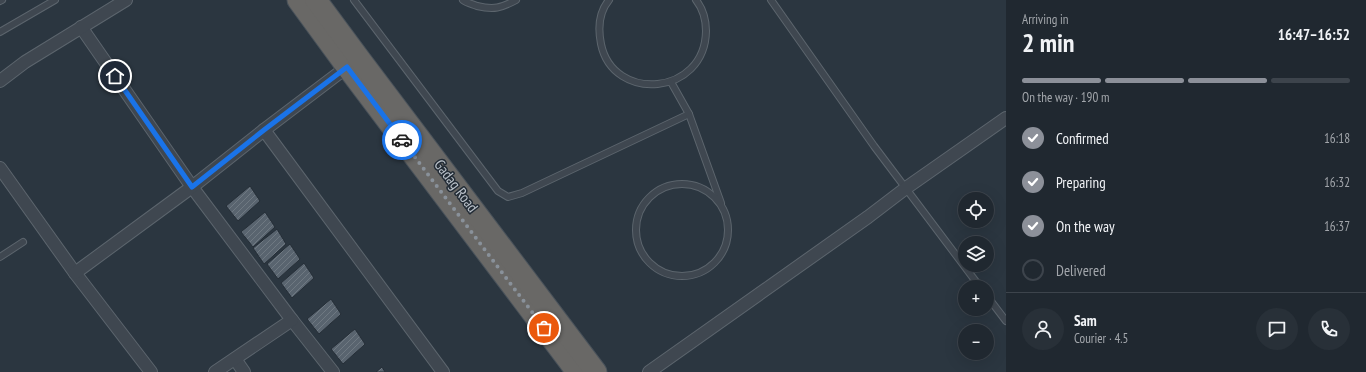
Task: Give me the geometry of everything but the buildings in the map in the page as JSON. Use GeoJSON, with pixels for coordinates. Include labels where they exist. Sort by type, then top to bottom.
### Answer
{"type":"FeatureCollection","features":[{"type":"Feature","properties":{"kind":"highway","name":"Gadag Road"},"geometry":{"type":"LineString","coordinates":[[298,0],[570,370]]}},
{"type":"Feature","properties":{"kind":"highway","name":"Gadag Road"},"geometry":{"type":"LineString","coordinates":[[316,0],[596,372]]}},
{"type":"Feature","properties":{"kind":"street"},"geometry":{"type":"LineString","coordinates":[[0,81],[25,62],[126,0]]}},
{"type":"Feature","properties":{"kind":"street"},"geometry":{"type":"LineString","coordinates":[[81,27],[192,187],[333,372]]}},
{"type":"Feature","properties":{"kind":"street"},"geometry":{"type":"LineString","coordinates":[[75,273],[192,187],[347,67]]}},
{"type":"Feature","properties":{"kind":"street"},"geometry":{"type":"LineString","coordinates":[[649,372],[1006,118]]}},
{"type":"Feature","properties":{"kind":"street"},"geometry":{"type":"LineString","coordinates":[[264,130],[443,372]]}},
{"type":"Feature","properties":{"kind":"street"},"geometry":{"type":"LineString","coordinates":[[0,168],[75,273],[151,372]]}},
{"type":"Feature","properties":{"kind":"street"},"geometry":{"type":"LineString","coordinates":[[215,372],[292,320]]}},
{"type":"Feature","properties":{"kind":"street"},"geometry":{"type":"LineString","coordinates":[[235,359],[244,372]]}},
{"type":"Feature","properties":{"kind":"lane"},"geometry":{"type":"LineString","coordinates":[[0,32],[55,0]]}},
{"type":"Feature","properties":{"kind":"lane"},"geometry":{"type":"LineString","coordinates":[[354,0],[498,191],[508,197],[522,193],[689,114]]}},
{"type":"Feature","properties":{"kind":"lane"},"geometry":{"type":"LineString","coordinates":[[463,0],[466,3],[490,9],[506,6],[516,0]]}},
{"type":"Feature","properties":{"kind":"lane"},"geometry":{"type":"LineString","coordinates":[[609,0],[600,19],[598,32],[602,51],[612,67],[627,79],[653,86],[671,82],[687,74],[699,59],[706,42],[706,22],[700,4],[696,0]]}},
{"type":"Feature","properties":{"kind":"lane"},"geometry":{"type":"LineString","coordinates":[[771,0],[874,146],[975,280]]}},
{"type":"Feature","properties":{"kind":"lane"},"geometry":{"type":"LineString","coordinates":[[671,82],[689,114],[728,223],[727,240],[722,254],[711,267],[698,274],[682,277],[659,271],[647,261],[639,247],[635,231],[636,220],[643,205],[654,193],[676,184],[692,185],[712,195],[722,207]]}},
{"type":"Feature","properties":{"kind":"lane"},"geometry":{"type":"LineString","coordinates":[[0,257],[23,242]]}},
{"type":"Feature","properties":{"kind":"lane"},"geometry":{"type":"LineString","coordinates":[[994,305],[1006,321]]}},
{"type":"Feature","properties":{"kind":"way so far"},"geometry":{"type":"LineString","coordinates":[[402,140],[544,328]]}},
{"type":"Feature","properties":{"kind":"route"},"geometry":{"type":"LineString","coordinates":[[115,76],[192,187],[347,67],[402,140]]}}]}
